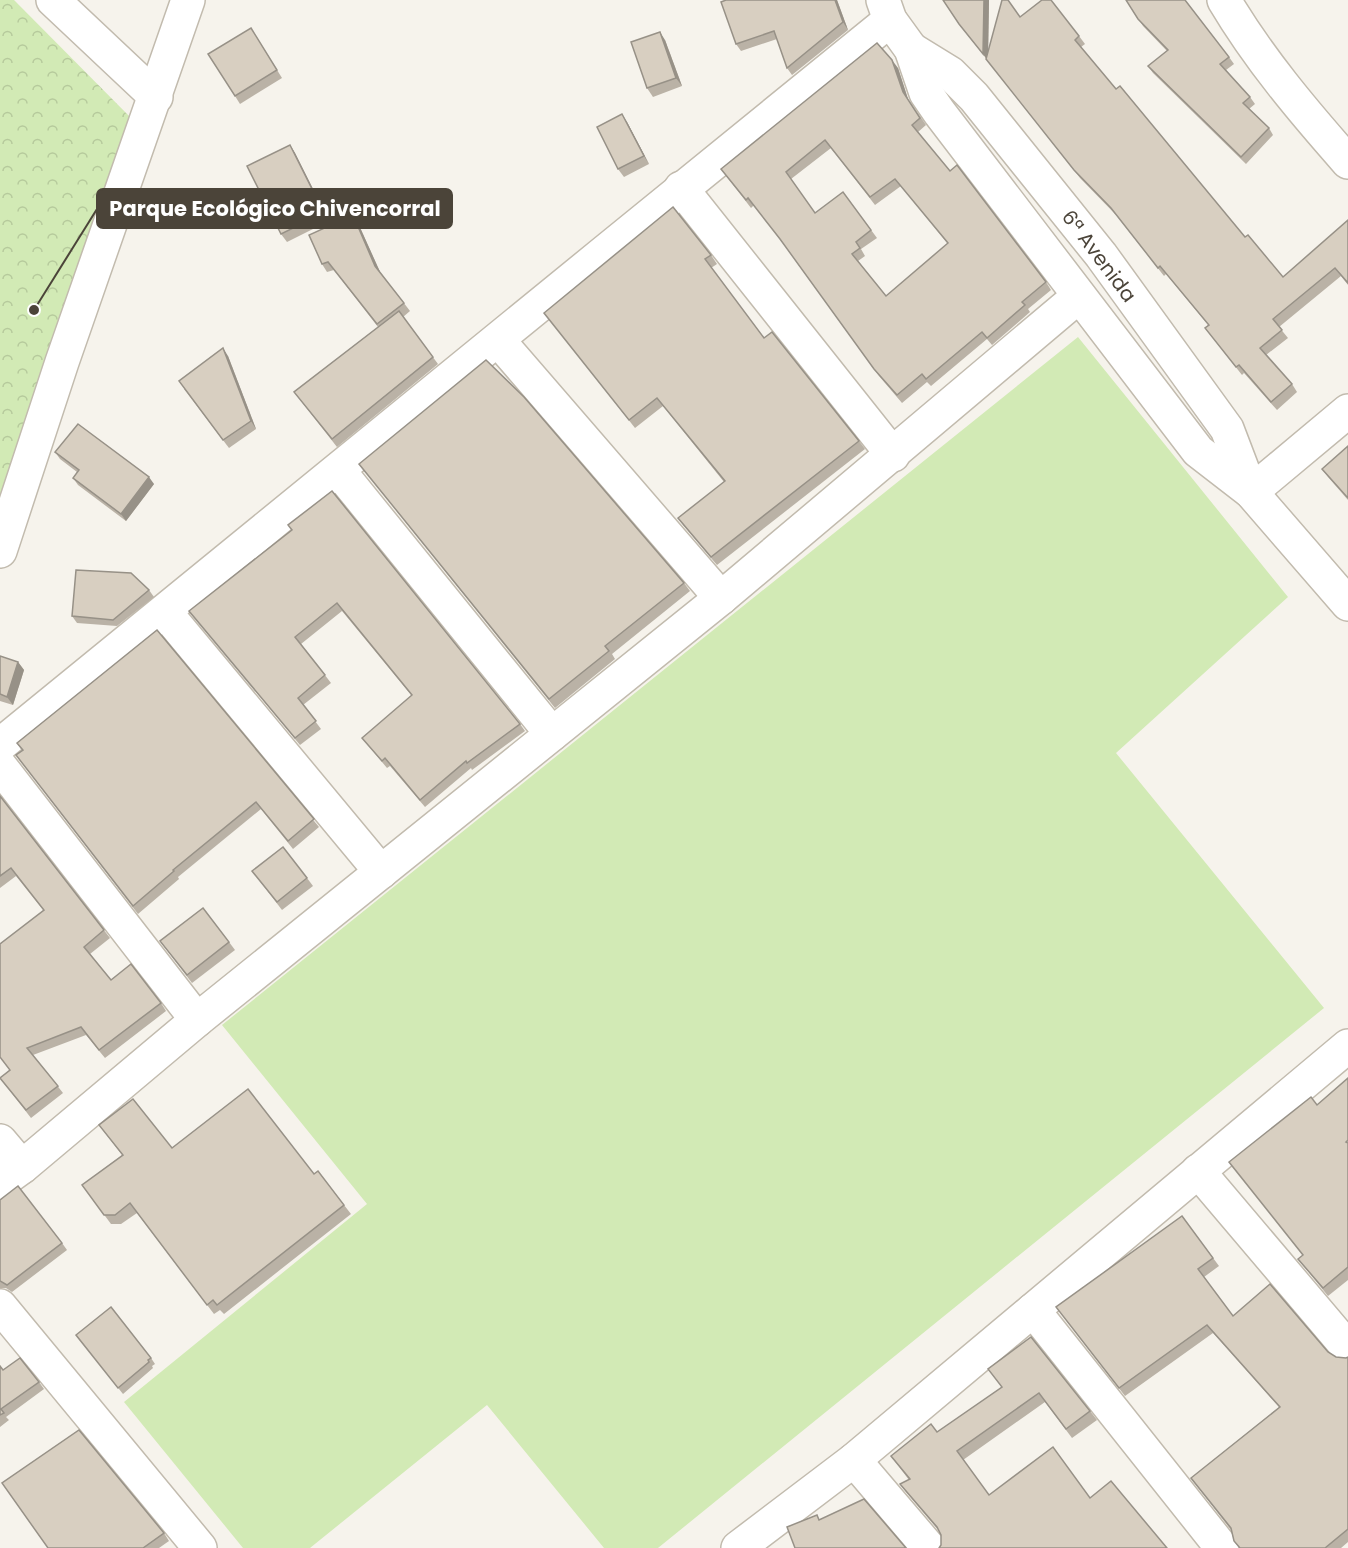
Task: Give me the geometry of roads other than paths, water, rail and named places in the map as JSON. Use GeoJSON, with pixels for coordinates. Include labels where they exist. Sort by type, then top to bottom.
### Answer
{"type":"FeatureCollection","features":[{"type":"Feature","properties":{"kind":"street"},"geometry":{"type":"LineString","coordinates":[[54,0],[156,97]]}},
{"type":"Feature","properties":{"kind":"street"},"geometry":{"type":"LineString","coordinates":[[0,551],[62,362],[188,0]]}},
{"type":"Feature","properties":{"kind":"street"},"geometry":{"type":"LineString","coordinates":[[1224,0],[1241,28],[1293,99],[1348,162]]}},
{"type":"Feature","properties":{"kind":"street"},"geometry":{"type":"LineString","coordinates":[[0,745],[498,340],[681,188],[887,10]]}},
{"type":"Feature","properties":{"kind":"street","name":"6ª Avenida"},"geometry":{"type":"LineString","coordinates":[[887,10],[911,49],[926,93],[1198,451],[1251,492],[1348,604]]}},
{"type":"Feature","properties":{"kind":"street","name":"6ª Avenida"},"geometry":{"type":"LineString","coordinates":[[911,49],[950,73],[974,97],[1101,255],[1227,429],[1251,492]]}},
{"type":"Feature","properties":{"kind":"street"},"geometry":{"type":"LineString","coordinates":[[681,188],[893,455]]}},
{"type":"Feature","properties":{"kind":"street"},"geometry":{"type":"LineString","coordinates":[[0,1141],[11,1175],[197,1020],[721,598],[1079,296]]}},
{"type":"Feature","properties":{"kind":"street"},"geometry":{"type":"LineString","coordinates":[[498,340],[721,598]]}},
{"type":"Feature","properties":{"kind":"street"},"geometry":{"type":"LineString","coordinates":[[1251,492],[1348,411]]}},
{"type":"Feature","properties":{"kind":"street"},"geometry":{"type":"LineString","coordinates":[[339,471],[552,734]]}},
{"type":"Feature","properties":{"kind":"street"},"geometry":{"type":"LineString","coordinates":[[165,612],[381,872]]}},
{"type":"Feature","properties":{"kind":"street"},"geometry":{"type":"LineString","coordinates":[[0,766],[197,1020]]}},
{"type":"Feature","properties":{"kind":"street"},"geometry":{"type":"LineString","coordinates":[[738,1548],[854,1460],[1348,1046]]}},
{"type":"Feature","properties":{"kind":"street"},"geometry":{"type":"LineString","coordinates":[[1198,1171],[1348,1348]]}},
{"type":"Feature","properties":{"kind":"street"},"geometry":{"type":"LineString","coordinates":[[0,1306],[200,1548]]}},
{"type":"Feature","properties":{"kind":"street"},"geometry":{"type":"LineString","coordinates":[[1033,1310],[1222,1548]]}},
{"type":"Feature","properties":{"kind":"street"},"geometry":{"type":"LineString","coordinates":[[854,1460],[929,1548]]}},
{"type":"Feature","properties":{"kind":"place","name":"Parque Ecológico Chivencorral"},"geometry":{"type":"Point","coordinates":[34,310]}}]}
